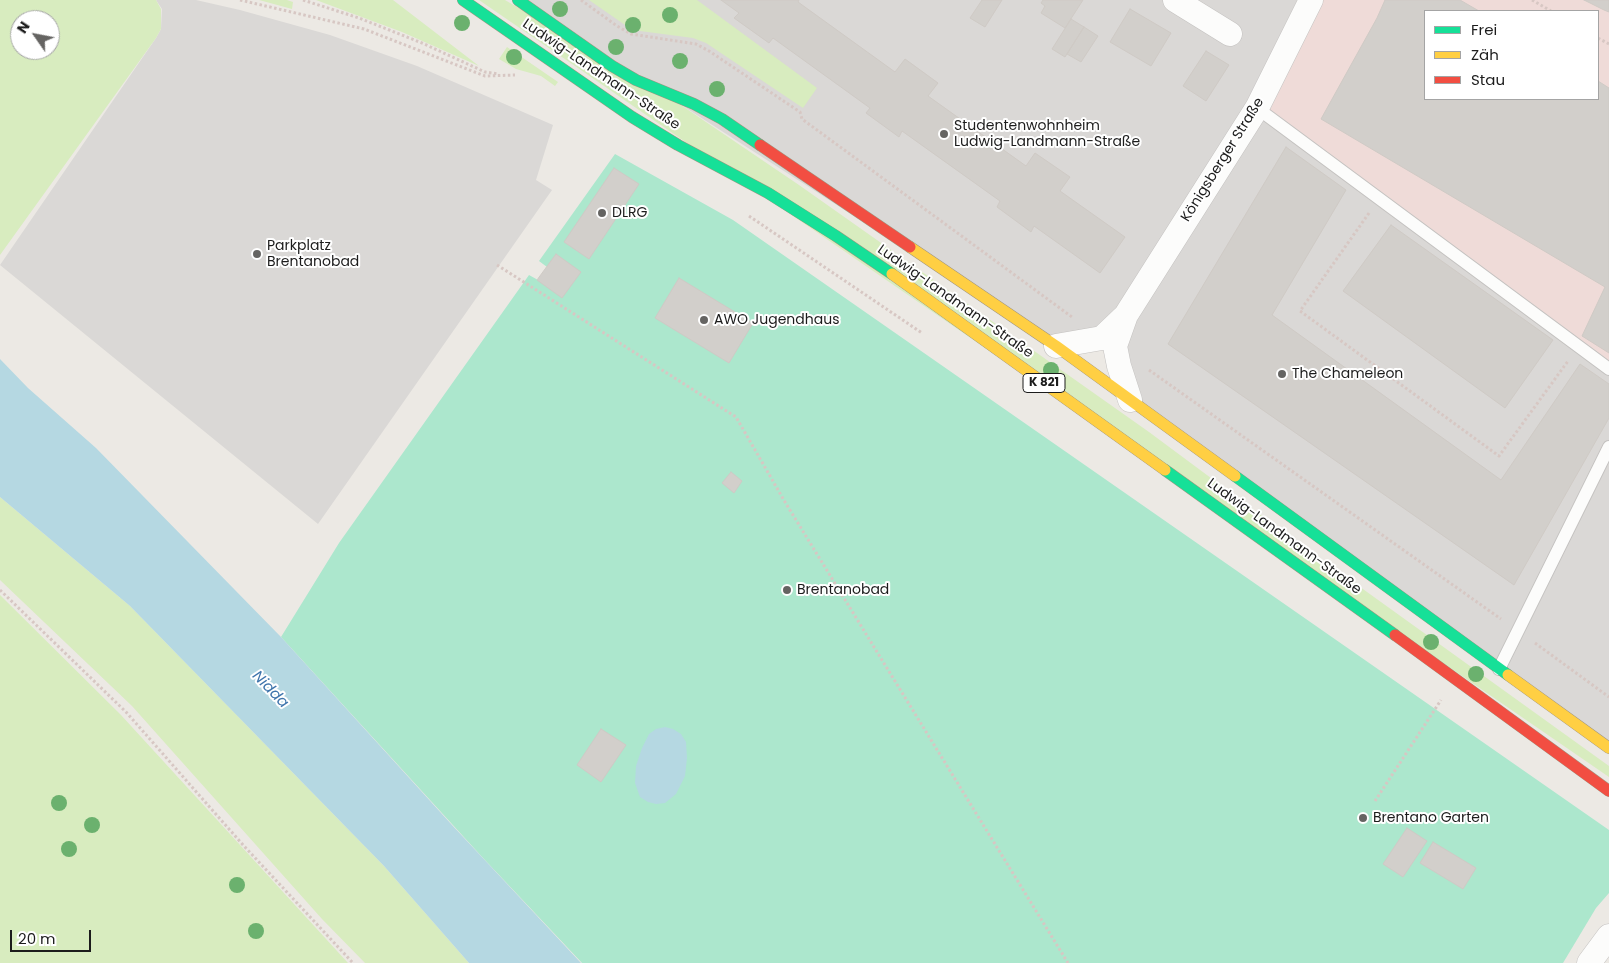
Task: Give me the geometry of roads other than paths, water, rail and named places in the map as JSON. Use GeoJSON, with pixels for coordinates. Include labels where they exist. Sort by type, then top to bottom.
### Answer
{"type":"FeatureCollection","features":[{"type":"Feature","properties":{"kind":"main road","name":"Ludwig-Landmann-Straße"},"geometry":{"type":"LineString","coordinates":[[463,0],[632,117],[768,193],[836,236],[1455,678],[1609,791]]}},
{"type":"Feature","properties":{"kind":"main road","name":"Ludwig-Landmann-Straße"},"geometry":{"type":"LineString","coordinates":[[518,0],[612,66],[636,80],[694,104],[722,119],[1056,346],[1609,748]]}},
{"type":"Feature","properties":{"kind":"street"},"geometry":{"type":"LineString","coordinates":[[1175,0],[1230,34]]}},
{"type":"Feature","properties":{"kind":"street","name":"Königsberger Straße"},"geometry":{"type":"LineString","coordinates":[[1130,400],[1115,346],[1126,315],[1257,108],[1311,0]]}},
{"type":"Feature","properties":{"kind":"street","name":"Königsberger Straße"},"geometry":{"type":"LineString","coordinates":[[1056,346],[1102,338],[1126,315]]}},
{"type":"Feature","properties":{"kind":"street"},"geometry":{"type":"LineString","coordinates":[[1589,963],[1609,936]]}},
{"type":"Feature","properties":{"kind":"lane"},"geometry":{"type":"LineString","coordinates":[[1257,108],[1609,369]]}},
{"type":"Feature","properties":{"kind":"lane"},"geometry":{"type":"LineString","coordinates":[[1499,669],[1609,447]]}},
{"type":"Feature","properties":{"kind":"water","name":"Nidda"},"geometry":{"type":"Polygon","coordinates":[[[0,359],[28,388],[96,448],[281,637],[581,963],[469,963],[384,866],[130,606],[0,497],[0,359]]]}},
{"type":"Feature","properties":{"kind":"water"},"geometry":{"type":"Polygon","coordinates":[[[665,727],[681,734],[686,742],[685,776],[676,794],[665,803],[656,804],[640,797],[635,783],[636,766],[649,734],[656,729],[665,727]]]}},
{"type":"Feature","properties":{"kind":"place","name":"Studentenwohnheim Ludwig-Landmann-Straße"},"geometry":{"type":"Point","coordinates":[944,134]}},
{"type":"Feature","properties":{"kind":"place","name":"DLRG"},"geometry":{"type":"Point","coordinates":[602,213]}},
{"type":"Feature","properties":{"kind":"place","name":"Parkplatz Brentanobad"},"geometry":{"type":"Point","coordinates":[257,254]}},
{"type":"Feature","properties":{"kind":"place","name":"AWO Jugendhaus"},"geometry":{"type":"Point","coordinates":[704,320]}},
{"type":"Feature","properties":{"kind":"place","name":"The Chameleon"},"geometry":{"type":"Point","coordinates":[1282,374]}},
{"type":"Feature","properties":{"kind":"place","name":"Brentanobad"},"geometry":{"type":"Point","coordinates":[787,590]}},
{"type":"Feature","properties":{"kind":"place","name":"Brentano Garten"},"geometry":{"type":"Point","coordinates":[1363,818]}}]}
